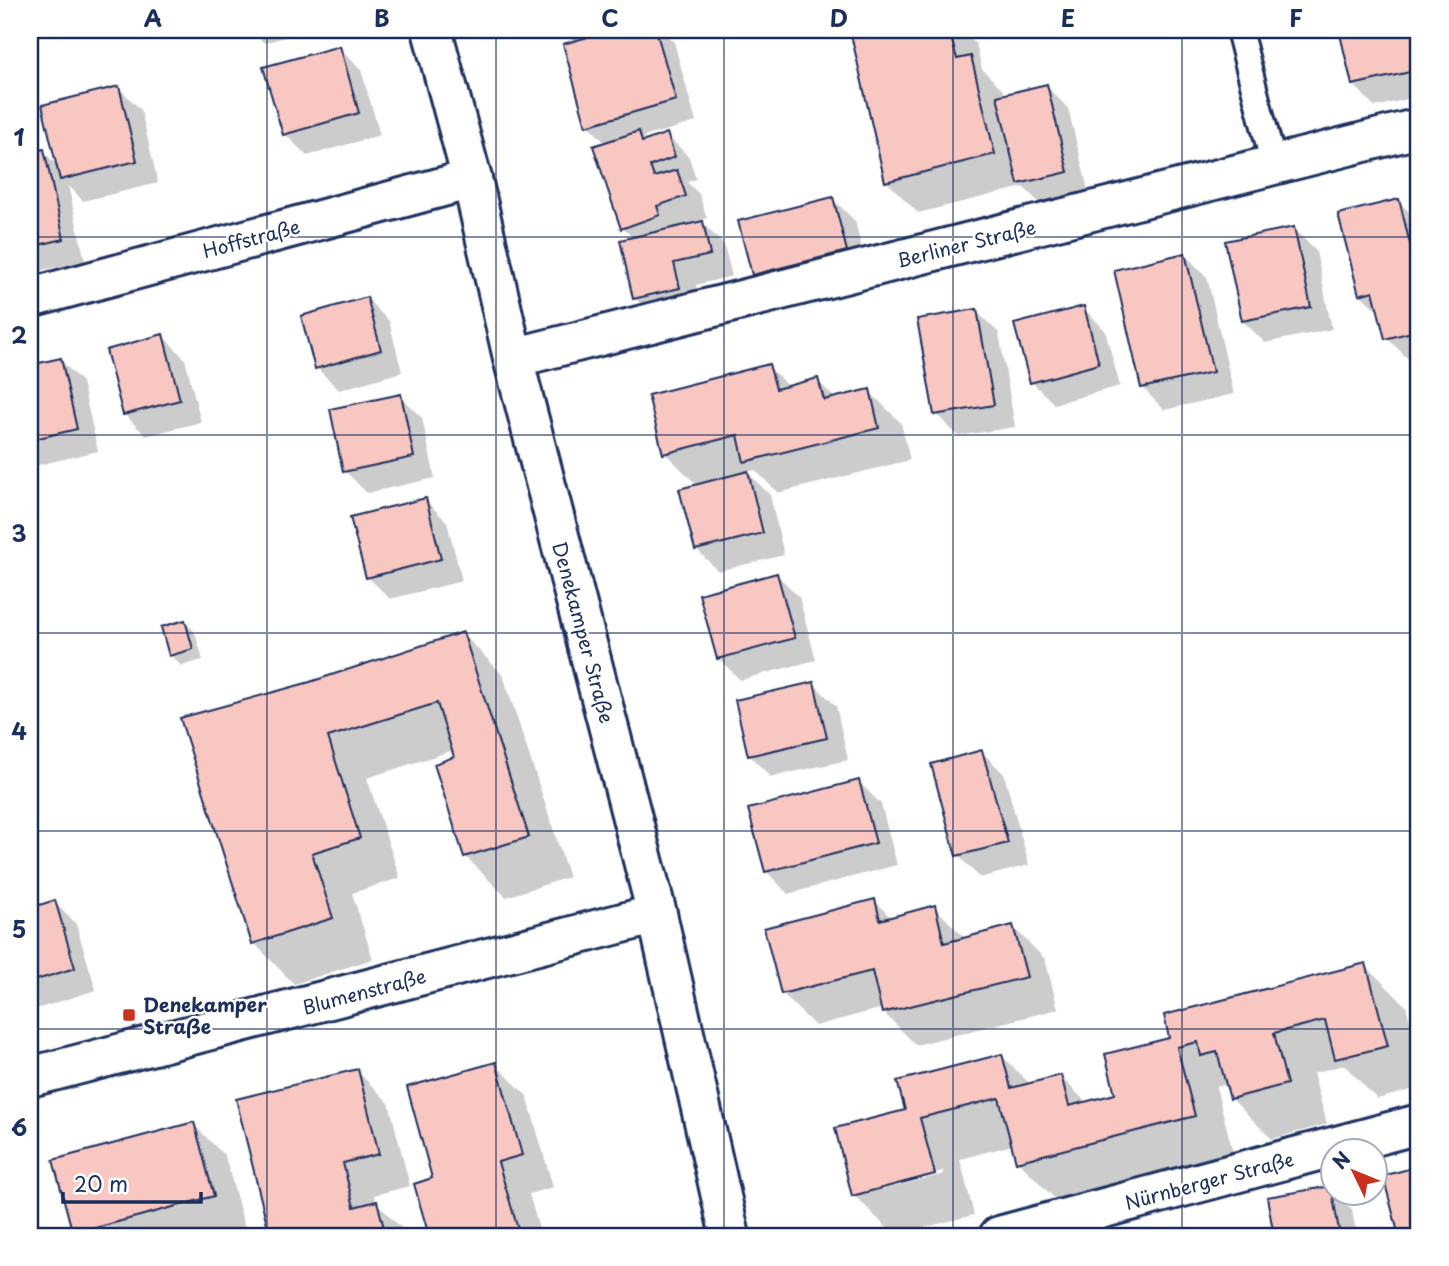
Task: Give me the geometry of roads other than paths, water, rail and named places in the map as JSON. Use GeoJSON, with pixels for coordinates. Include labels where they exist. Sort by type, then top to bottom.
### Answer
{"type":"FeatureCollection","features":[{"type":"Feature","properties":{"kind":"street","name":"Denekamper Straße"},"geometry":{"type":"LineString","coordinates":[[432,30],[472,179],[513,358],[657,914],[730,1236]]}},
{"type":"Feature","properties":{"kind":"street","name":"Berliner Straße"},"geometry":{"type":"LineString","coordinates":[[513,358],[1419,128]]}},
{"type":"Feature","properties":{"kind":"street","name":"Hoffstraße"},"geometry":{"type":"LineString","coordinates":[[30,298],[472,179]]}},
{"type":"Feature","properties":{"kind":"street","name":"Blumenstraße"},"geometry":{"type":"LineString","coordinates":[[30,1077],[657,914]]}},
{"type":"Feature","properties":{"kind":"street","name":"Nürnberger Straße"},"geometry":{"type":"LineString","coordinates":[[999,1236],[1419,1124]]}},
{"type":"Feature","properties":{"kind":"lane"},"geometry":{"type":"LineString","coordinates":[[1240,30],[1274,165]]}},
{"type":"Feature","properties":{"kind":"place","name":"Denekamper Straße"},"geometry":{"type":"Point","coordinates":[129,1015]}}]}
